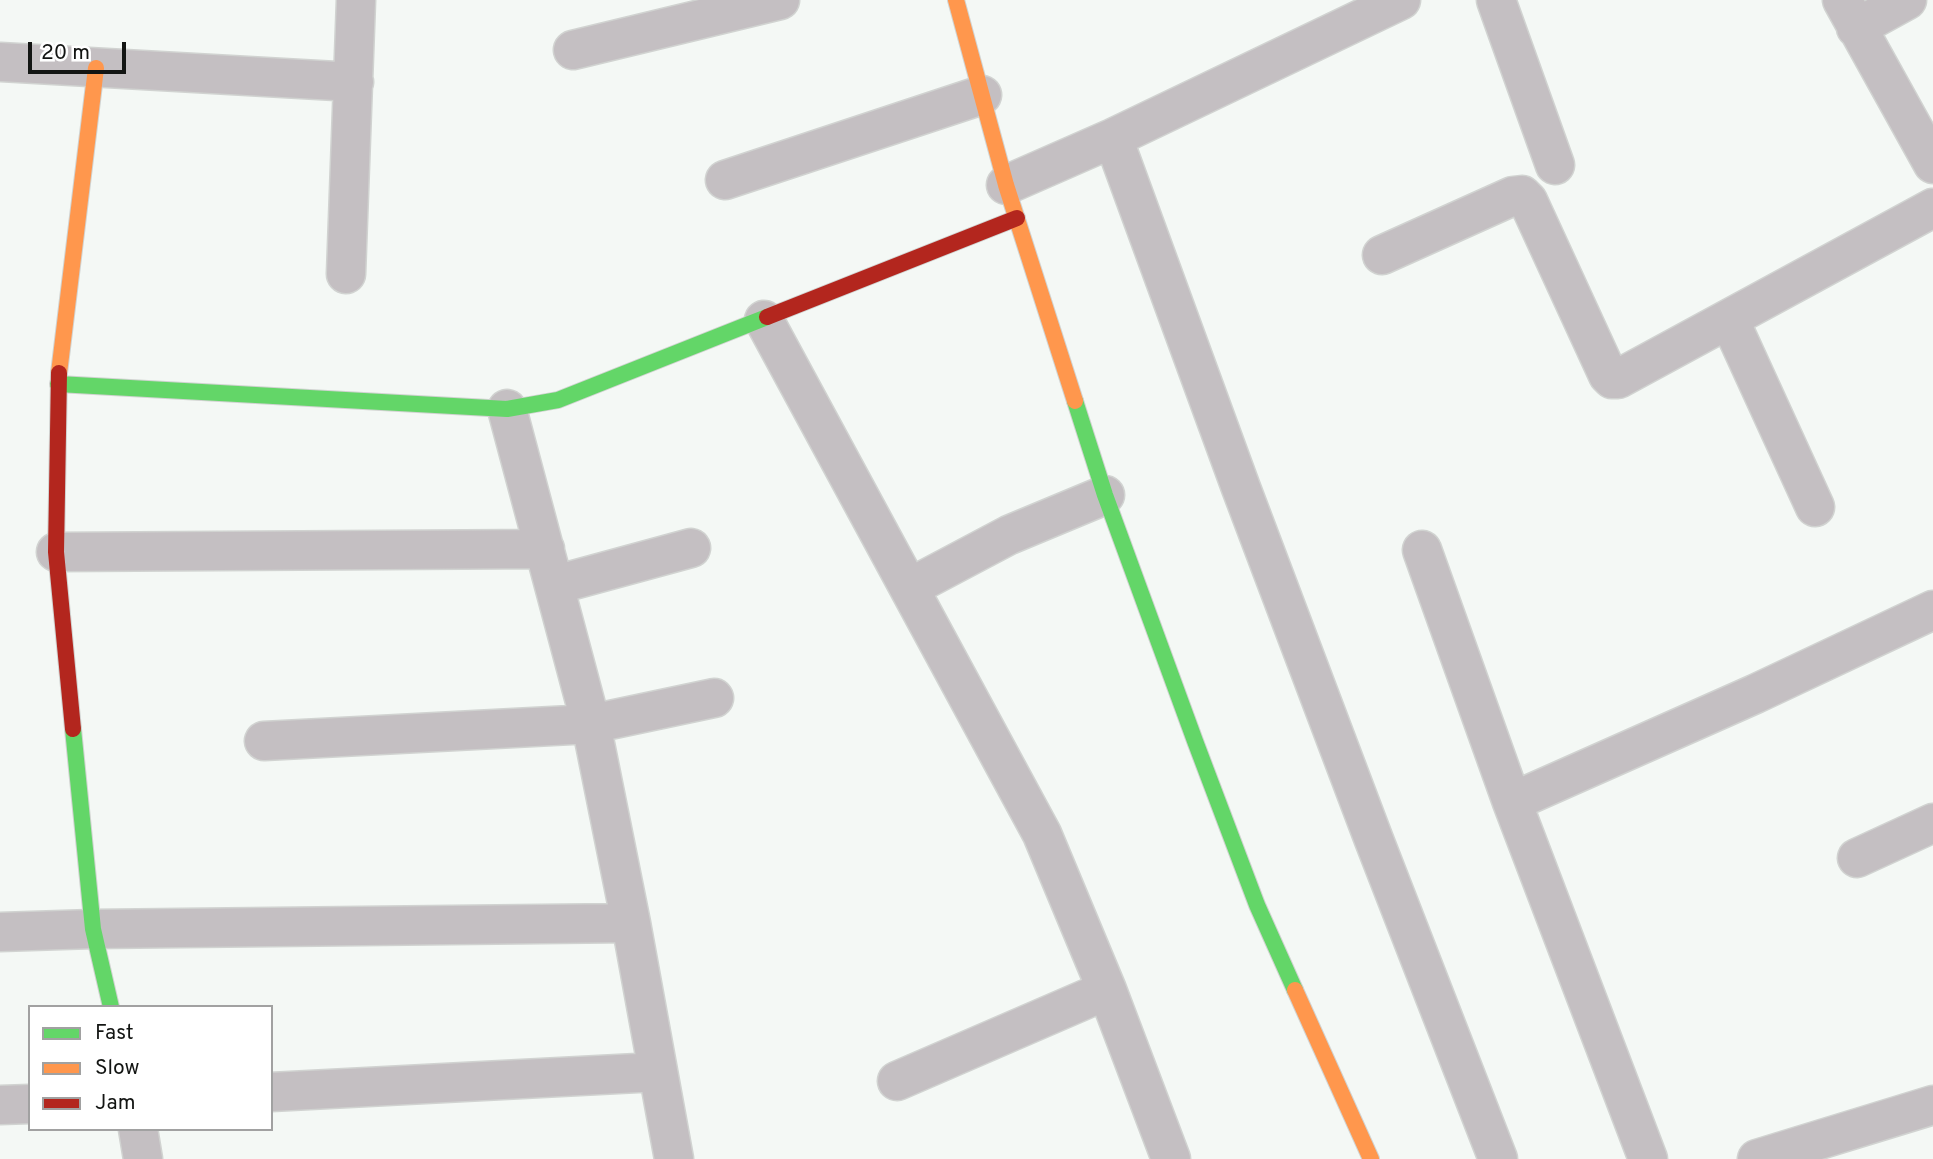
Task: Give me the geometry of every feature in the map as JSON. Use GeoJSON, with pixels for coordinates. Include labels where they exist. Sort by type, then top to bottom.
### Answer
{"type":"FeatureCollection","features":[{"type":"Feature","properties":{"kind":"street"},"geometry":{"type":"LineString","coordinates":[[346,274],[356,0]]}},
{"type":"Feature","properties":{"kind":"street"},"geometry":{"type":"LineString","coordinates":[[573,51],[780,0]]}},
{"type":"Feature","properties":{"kind":"street"},"geometry":{"type":"LineString","coordinates":[[956,0],[1012,202],[1105,495],[1257,905],[1371,1159]]}},
{"type":"Feature","properties":{"kind":"street"},"geometry":{"type":"LineString","coordinates":[[58,384],[507,409],[558,400],[764,320],[1012,202],[1114,138],[1401,0]]}},
{"type":"Feature","properties":{"kind":"street"},"geometry":{"type":"LineString","coordinates":[[1496,0],[1555,165]]}},
{"type":"Feature","properties":{"kind":"street"},"geometry":{"type":"LineString","coordinates":[[1907,0],[1849,14],[1931,158]]}},
{"type":"Feature","properties":{"kind":"street"},"geometry":{"type":"LineString","coordinates":[[0,62],[354,82]]}},
{"type":"Feature","properties":{"kind":"street"},"geometry":{"type":"LineString","coordinates":[[96,68],[58,384],[56,552],[93,929],[111,1005]]}},
{"type":"Feature","properties":{"kind":"street"},"geometry":{"type":"LineString","coordinates":[[724,180],[982,95]]}},
{"type":"Feature","properties":{"kind":"street"},"geometry":{"type":"LineString","coordinates":[[1114,138],[1241,488],[1498,1159]]}},
{"type":"Feature","properties":{"kind":"street"},"geometry":{"type":"LineString","coordinates":[[1382,255],[1513,196],[1522,195],[1528,201],[1612,379],[1618,379],[1933,208]]}},
{"type":"Feature","properties":{"kind":"street"},"geometry":{"type":"LineString","coordinates":[[1729,319],[1815,507]]}},
{"type":"Feature","properties":{"kind":"street"},"geometry":{"type":"LineString","coordinates":[[764,320],[1042,834],[1107,990],[1169,1158]]}},
{"type":"Feature","properties":{"kind":"street"},"geometry":{"type":"LineString","coordinates":[[507,409],[591,724],[674,1159]]}},
{"type":"Feature","properties":{"kind":"street"},"geometry":{"type":"LineString","coordinates":[[909,588],[1009,535],[1105,495]]}},
{"type":"Feature","properties":{"kind":"street"},"geometry":{"type":"LineString","coordinates":[[56,552],[550,567],[691,548]]}},
{"type":"Feature","properties":{"kind":"street"},"geometry":{"type":"LineString","coordinates":[[1422,550],[1512,802],[1648,1159]]}},
{"type":"Feature","properties":{"kind":"street"},"geometry":{"type":"LineString","coordinates":[[1512,802],[1755,694],[1933,610]]}},
{"type":"Feature","properties":{"kind":"street"},"geometry":{"type":"LineString","coordinates":[[264,741],[591,724],[714,698]]}},
{"type":"Feature","properties":{"kind":"street"},"geometry":{"type":"LineString","coordinates":[[1857,858],[1933,823]]}},
{"type":"Feature","properties":{"kind":"street"},"geometry":{"type":"LineString","coordinates":[[0,932],[631,923]]}},
{"type":"Feature","properties":{"kind":"street"},"geometry":{"type":"LineString","coordinates":[[897,1081],[1107,990]]}},
{"type":"Feature","properties":{"kind":"street"},"geometry":{"type":"LineString","coordinates":[[273,1091],[657,1072]]}},
{"type":"Feature","properties":{"kind":"street"},"geometry":{"type":"LineString","coordinates":[[0,1105],[28,1104]]}},
{"type":"Feature","properties":{"kind":"street"},"geometry":{"type":"LineString","coordinates":[[1763,1158],[1933,1105]]}},
{"type":"Feature","properties":{"kind":"street"},"geometry":{"type":"LineString","coordinates":[[138,1131],[143,1159]]}},
{"type":"Feature","properties":{"kind":"traffic: fast"},"geometry":{"type":"LineString","coordinates":[[58,384],[507,409],[558,400],[767,317]]}},
{"type":"Feature","properties":{"kind":"traffic: fast"},"geometry":{"type":"LineString","coordinates":[[1075,401],[1105,495],[1195,741],[1257,905],[1295,990]]}},
{"type":"Feature","properties":{"kind":"traffic: fast"},"geometry":{"type":"LineString","coordinates":[[73,729],[93,929],[111,1005]]}},
{"type":"Feature","properties":{"kind":"traffic: slow"},"geometry":{"type":"LineString","coordinates":[[956,0],[1006,185],[1075,401]]}},
{"type":"Feature","properties":{"kind":"traffic: slow"},"geometry":{"type":"LineString","coordinates":[[59,373],[96,68]]}},
{"type":"Feature","properties":{"kind":"traffic: slow"},"geometry":{"type":"LineString","coordinates":[[1295,990],[1371,1159]]}},
{"type":"Feature","properties":{"kind":"traffic: jam"},"geometry":{"type":"LineString","coordinates":[[767,317],[1017,218]]}},
{"type":"Feature","properties":{"kind":"traffic: jam"},"geometry":{"type":"LineString","coordinates":[[59,373],[56,552],[73,729]]}}]}
